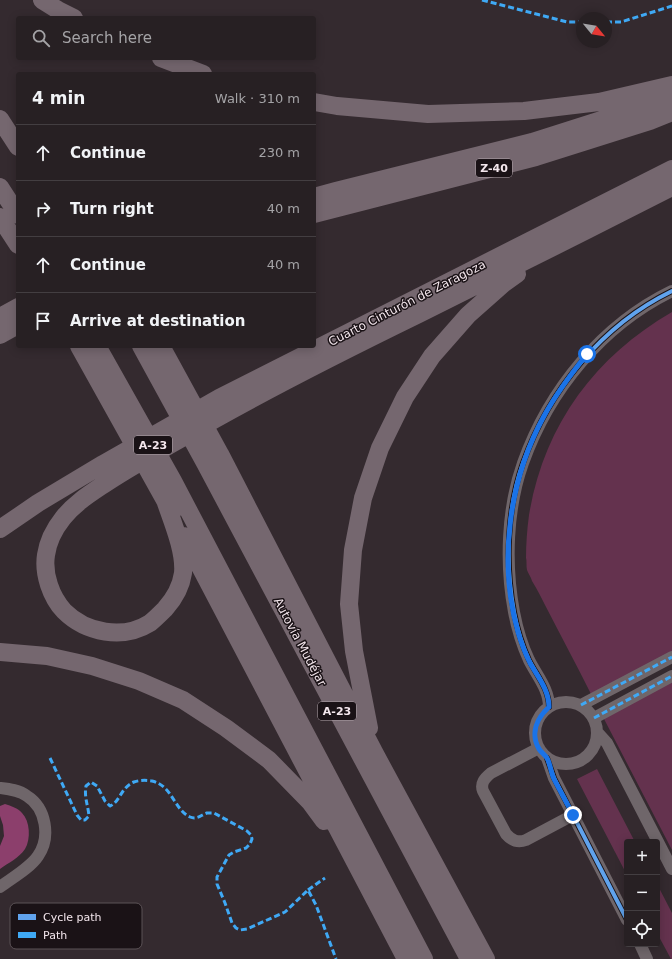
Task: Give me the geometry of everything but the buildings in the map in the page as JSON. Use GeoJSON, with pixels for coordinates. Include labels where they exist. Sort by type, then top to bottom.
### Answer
{"type":"FeatureCollection","features":[{"type":"Feature","properties":{"kind":"highway"},"geometry":{"type":"LineString","coordinates":[[42,0],[70,16]]}},
{"type":"Feature","properties":{"kind":"highway"},"geometry":{"type":"LineString","coordinates":[[166,60],[198,72]]}},
{"type":"Feature","properties":{"kind":"highway"},"geometry":{"type":"LineString","coordinates":[[316,102],[337,106],[428,114],[524,111],[599,102],[672,85]]}},
{"type":"Feature","properties":{"kind":"highway"},"geometry":{"type":"LineString","coordinates":[[316,196],[532,142],[645,106],[672,95]]}},
{"type":"Feature","properties":{"kind":"highway","name":"Z-40"},"geometry":{"type":"LineString","coordinates":[[316,213],[536,157],[650,121],[672,112]]}},
{"type":"Feature","properties":{"kind":"highway"},"geometry":{"type":"LineString","coordinates":[[0,119],[16,144]]}},
{"type":"Feature","properties":{"kind":"highway","name":"Cuarto Cinturón de Zaragoza"},"geometry":{"type":"LineString","coordinates":[[0,529],[38,503],[103,464],[219,398],[672,169]]}},
{"type":"Feature","properties":{"kind":"highway"},"geometry":{"type":"LineString","coordinates":[[0,187],[16,212]]}},
{"type":"Feature","properties":{"kind":"highway"},"geometry":{"type":"LineString","coordinates":[[166,491],[183,563],[183,573],[180,587],[174,598],[158,616],[148,624],[136,630],[111,632],[98,631],[75,620],[64,611],[50,590],[46,574],[45,556],[48,544],[54,531],[63,518],[73,507],[90,494],[116,476],[226,413],[320,363],[672,188]]}},
{"type":"Feature","properties":{"kind":"highway"},"geometry":{"type":"LineString","coordinates":[[0,216],[10,234]]}},
{"type":"Feature","properties":{"kind":"highway"},"geometry":{"type":"LineString","coordinates":[[374,752],[354,651],[350,604],[353,550],[363,498],[380,448],[405,397],[432,356],[468,315],[503,284],[567,240]]}},
{"type":"Feature","properties":{"kind":"highway"},"geometry":{"type":"LineString","coordinates":[[0,313],[16,308]]}},
{"type":"Feature","properties":{"kind":"highway"},"geometry":{"type":"LineString","coordinates":[[0,317],[16,308]]}},
{"type":"Feature","properties":{"kind":"highway"},"geometry":{"type":"LineString","coordinates":[[0,335],[16,326]]}},
{"type":"Feature","properties":{"kind":"highway"},"geometry":{"type":"LineString","coordinates":[[80,348],[126,413]]}},
{"type":"Feature","properties":{"kind":"highway","name":"A-23"},"geometry":{"type":"LineString","coordinates":[[98,348],[126,413],[166,491],[424,959]]}},
{"type":"Feature","properties":{"kind":"highway","name":"Autovía Mudéjar"},"geometry":{"type":"LineString","coordinates":[[143,348],[173,386],[213,458],[469,959]]}},
{"type":"Feature","properties":{"kind":"highway"},"geometry":{"type":"LineString","coordinates":[[162,348],[173,386]]}},
{"type":"Feature","properties":{"kind":"highway"},"geometry":{"type":"LineString","coordinates":[[213,458],[486,959]]}},
{"type":"Feature","properties":{"kind":"highway"},"geometry":{"type":"LineString","coordinates":[[166,491],[406,959]]}},
{"type":"Feature","properties":{"kind":"highway"},"geometry":{"type":"LineString","coordinates":[[0,652],[47,656],[92,666],[139,681],[183,700],[226,728],[269,760],[310,802],[334,835],[371,893]]}},
{"type":"Feature","properties":{"kind":"street"},"geometry":{"type":"LineString","coordinates":[[549,707],[547,692],[522,643],[515,620],[510,592],[508,563],[510,531],[514,501],[523,464],[533,439],[555,396],[587,354],[623,322],[647,305],[672,291]]}},
{"type":"Feature","properties":{"kind":"street"},"geometry":{"type":"LineString","coordinates":[[581,706],[672,657]]}},
{"type":"Feature","properties":{"kind":"street"},"geometry":{"type":"LineString","coordinates":[[594,718],[672,676]]}},
{"type":"Feature","properties":{"kind":"street"},"geometry":{"type":"LineString","coordinates":[[561,702],[568,702],[581,706],[590,713],[597,725],[597,741],[594,748],[584,760],[577,763],[569,765],[554,762],[542,754],[536,741],[535,734],[538,719],[549,707],[561,702]]}},
{"type":"Feature","properties":{"kind":"street"},"geometry":{"type":"LineString","coordinates":[[598,733],[607,743],[672,869]]}},
{"type":"Feature","properties":{"kind":"street"},"geometry":{"type":"LineString","coordinates":[[539,748],[487,776],[482,783],[483,791],[506,834],[514,841],[526,840],[573,815]]}},
{"type":"Feature","properties":{"kind":"street"},"geometry":{"type":"LineString","coordinates":[[547,758],[554,778],[624,914]]}},
{"type":"Feature","properties":{"kind":"street"},"geometry":{"type":"LineString","coordinates":[[0,788],[12,789],[27,796],[34,802],[40,810],[46,829],[43,847],[39,855],[34,861],[0,887]]}},
{"type":"Feature","properties":{"kind":"street"},"geometry":{"type":"LineString","coordinates":[[641,947],[647,959]]}},
{"type":"Feature","properties":{"kind":"shaded area"},"geometry":{"type":"Polygon","coordinates":[[[672,312],[672,652],[591,694],[527,570],[526,547],[529,515],[536,483],[547,452],[560,424],[577,397],[596,373],[619,350],[644,330],[672,312]]]}},
{"type":"Feature","properties":{"kind":"shaded area"},"geometry":{"type":"Polygon","coordinates":[[[672,680],[672,850],[603,717],[672,680]]]}},
{"type":"Feature","properties":{"kind":"shaded area"},"geometry":{"type":"Polygon","coordinates":[[[597,769],[633,839],[624,839],[624,869],[577,779],[597,769]]]}},
{"type":"Feature","properties":{"kind":"shaded area"},"geometry":{"type":"Polygon","coordinates":[[[5,804],[14,807],[25,816],[29,835],[27,845],[23,852],[17,858],[0,869],[0,846],[4,836],[0,816],[0,806],[5,804]]]}},
{"type":"Feature","properties":{"kind":"shaded area"},"geometry":{"type":"Polygon","coordinates":[[[660,890],[672,913],[671,959],[660,939],[660,890]]]}},
{"type":"Feature","properties":{"kind":"marked path"},"geometry":{"type":"LineString","coordinates":[[482,0],[567,22],[576,22]]}},
{"type":"Feature","properties":{"kind":"marked path"},"geometry":{"type":"LineString","coordinates":[[612,22],[621,22],[672,6]]}},
{"type":"Feature","properties":{"kind":"marked path"},"geometry":{"type":"LineString","coordinates":[[581,705],[672,657]]}},
{"type":"Feature","properties":{"kind":"marked path"},"geometry":{"type":"LineString","coordinates":[[594,718],[672,676]]}},
{"type":"Feature","properties":{"kind":"marked path"},"geometry":{"type":"LineString","coordinates":[[50,758],[77,815],[81,820],[85,820],[89,816],[86,786],[91,782],[97,786],[105,801],[110,806],[130,784],[136,781],[148,780],[165,788],[180,809],[190,817],[197,818],[207,813],[214,813],[247,831],[251,835],[252,839],[250,844],[246,848],[229,855],[217,877],[217,884],[232,923],[240,930],[247,929],[285,912],[308,890],[316,905],[336,959]]}},
{"type":"Feature","properties":{"kind":"marked path"},"geometry":{"type":"LineString","coordinates":[[308,890],[325,878]]}},
{"type":"Feature","properties":{"kind":"cycle path"},"geometry":{"type":"LineString","coordinates":[[549,707],[545,688],[529,660],[522,642],[515,618],[511,594],[509,575],[509,536],[514,499],[523,463],[547,410],[563,385],[581,362],[601,341],[623,322],[647,305],[672,291]]}},
{"type":"Feature","properties":{"kind":"cycle path"},"geometry":{"type":"LineString","coordinates":[[547,758],[554,778],[624,914]]}},
{"type":"Feature","properties":{"kind":"route"},"geometry":{"type":"LineString","coordinates":[[573,815],[554,778],[547,758],[542,754],[536,741],[535,734],[538,719],[549,707],[549,700],[547,692],[535,672],[518,632],[510,592],[508,563],[513,509],[523,464],[543,417],[555,396],[587,354]]}}]}
